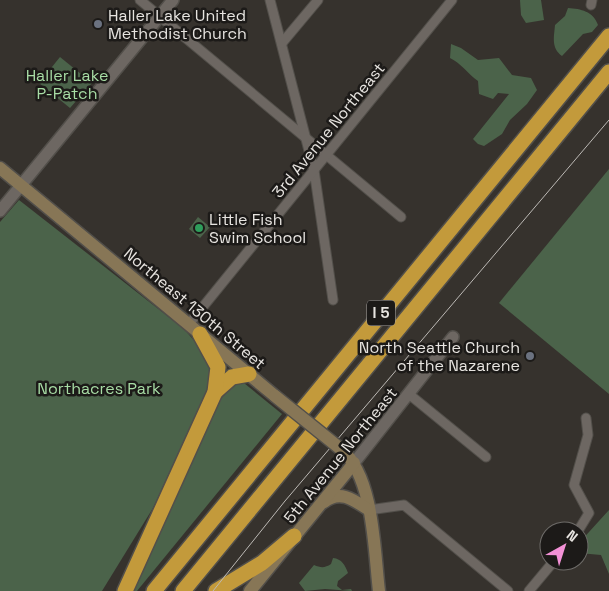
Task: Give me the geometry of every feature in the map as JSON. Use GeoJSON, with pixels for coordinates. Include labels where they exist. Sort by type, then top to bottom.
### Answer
{"type":"FeatureCollection","features":[{"type":"Feature","properties":{"kind":"highway","name":"I 5"},"geometry":{"type":"LineString","coordinates":[[154,591],[609,36]]}},
{"type":"Feature","properties":{"kind":"highway","name":"I 5"},"geometry":{"type":"LineString","coordinates":[[183,591],[609,72]]}},
{"type":"Feature","properties":{"kind":"highway"},"geometry":{"type":"LineString","coordinates":[[125,591],[215,392],[218,367],[195,329]]}},
{"type":"Feature","properties":{"kind":"highway"},"geometry":{"type":"LineString","coordinates":[[215,392],[232,377],[249,374]]}},
{"type":"Feature","properties":{"kind":"highway"},"geometry":{"type":"LineString","coordinates":[[216,591],[262,563],[294,536]]}},
{"type":"Feature","properties":{"kind":"main road","name":"Northeast 130th Street"},"geometry":{"type":"LineString","coordinates":[[0,168],[348,456]]}},
{"type":"Feature","properties":{"kind":"main road","name":"5th Avenue Northeast"},"geometry":{"type":"LineString","coordinates":[[250,591],[319,506],[348,456]]}},
{"type":"Feature","properties":{"kind":"main road"},"geometry":{"type":"LineString","coordinates":[[348,456],[366,494],[379,591]]}},
{"type":"Feature","properties":{"kind":"main road"},"geometry":{"type":"LineString","coordinates":[[319,506],[328,499],[344,496],[368,510]]}},
{"type":"Feature","properties":{"kind":"street"},"geometry":{"type":"LineString","coordinates":[[140,0],[400,217]]}},
{"type":"Feature","properties":{"kind":"street"},"geometry":{"type":"LineString","coordinates":[[0,212],[174,0]]}},
{"type":"Feature","properties":{"kind":"street"},"geometry":{"type":"LineString","coordinates":[[270,0],[314,170],[333,300]]}},
{"type":"Feature","properties":{"kind":"street"},"geometry":{"type":"LineString","coordinates":[[282,43],[318,0]]}},
{"type":"Feature","properties":{"kind":"street","name":"3rd Avenue Northeast"},"geometry":{"type":"LineString","coordinates":[[195,329],[314,170],[452,0]]}},
{"type":"Feature","properties":{"kind":"street","name":"5th Avenue Northeast"},"geometry":{"type":"LineString","coordinates":[[348,456],[410,395],[453,338]]}},
{"type":"Feature","properties":{"kind":"street"},"geometry":{"type":"LineString","coordinates":[[410,395],[486,458]]}},
{"type":"Feature","properties":{"kind":"street"},"geometry":{"type":"LineString","coordinates":[[584,521],[589,512],[578,496],[574,485],[588,435],[586,418]]}},
{"type":"Feature","properties":{"kind":"street"},"geometry":{"type":"LineString","coordinates":[[368,510],[404,505],[508,591]]}},
{"type":"Feature","properties":{"kind":"street"},"geometry":{"type":"LineString","coordinates":[[529,591],[546,571]]}},
{"type":"Feature","properties":{"kind":"green space"},"geometry":{"type":"Polygon","coordinates":[[[520,0],[541,0],[544,20],[526,23],[521,15],[520,0]]]}},
{"type":"Feature","properties":{"kind":"green space"},"geometry":{"type":"Polygon","coordinates":[[[568,8],[582,10],[590,14],[598,25],[592,32],[583,34],[562,56],[555,46],[555,25],[565,16],[568,8]]]}},
{"type":"Feature","properties":{"kind":"green space"},"geometry":{"type":"Polygon","coordinates":[[[451,44],[461,48],[478,60],[499,58],[512,75],[531,78],[537,90],[527,104],[510,120],[502,134],[484,146],[478,144],[473,139],[509,94],[498,93],[493,99],[479,94],[478,81],[450,58],[451,44]]]}},
{"type":"Feature","properties":{"kind":"green space","name":"Haller Lake P-Patch"},"geometry":{"type":"Polygon","coordinates":[[[60,57],[92,83],[70,108],[39,83],[60,57]]]}},
{"type":"Feature","properties":{"kind":"green space"},"geometry":{"type":"Polygon","coordinates":[[[609,169],[609,394],[499,303],[609,169]]]}},
{"type":"Feature","properties":{"kind":"green space","name":"Northacres Park"},"geometry":{"type":"Polygon","coordinates":[[[19,200],[184,329],[212,361],[212,379],[153,508],[102,591],[0,591],[0,222],[19,200]]]}},
{"type":"Feature","properties":{"kind":"green space","name":"Little Fish Swim School"},"geometry":{"type":"Polygon","coordinates":[[[198,217],[210,227],[200,238],[189,229],[198,217]]]}},
{"type":"Feature","properties":{"kind":"green space"},"geometry":{"type":"Polygon","coordinates":[[[239,379],[282,414],[137,591],[129,591],[223,390],[239,379]]]}},
{"type":"Feature","properties":{"kind":"green space"},"geometry":{"type":"Polygon","coordinates":[[[609,510],[609,574],[601,555],[589,554],[589,532],[609,510]]]}},
{"type":"Feature","properties":{"kind":"green space"},"geometry":{"type":"Polygon","coordinates":[[[333,558],[343,563],[348,573],[338,581],[337,586],[342,590],[351,589],[352,591],[325,589],[305,591],[299,583],[314,565],[327,566],[331,564],[333,558]]]}},
{"type":"Feature","properties":{"kind":"tram line"},"geometry":{"type":"LineString","coordinates":[[213,591],[285,501],[609,120]]}},
{"type":"Feature","properties":{"kind":"place","name":"Haller Lake United Methodist Church"},"geometry":{"type":"Point","coordinates":[98,24]}},
{"type":"Feature","properties":{"kind":"place","name":"Little Fish Swim School"},"geometry":{"type":"Point","coordinates":[199,228]}},
{"type":"Feature","properties":{"kind":"place","name":"North Seattle Church of the Nazarene"},"geometry":{"type":"Point","coordinates":[530,356]}}]}
